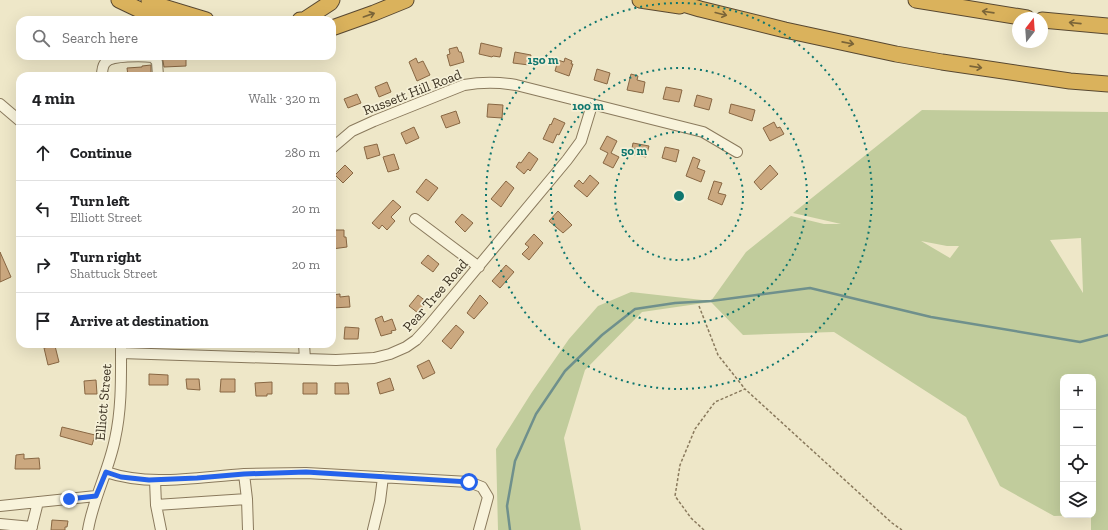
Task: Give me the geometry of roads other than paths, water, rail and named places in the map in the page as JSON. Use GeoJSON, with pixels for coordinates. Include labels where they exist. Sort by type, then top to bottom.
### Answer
{"type":"FeatureCollection","features":[{"type":"Feature","properties":{"kind":"highway"},"geometry":{"type":"LineString","coordinates":[[119,0],[156,16]]}},
{"type":"Feature","properties":{"kind":"highway"},"geometry":{"type":"LineString","coordinates":[[149,0],[157,5],[193,16]]}},
{"type":"Feature","properties":{"kind":"highway"},"geometry":{"type":"LineString","coordinates":[[310,16],[330,3],[332,0]]}},
{"type":"Feature","properties":{"kind":"highway"},"geometry":{"type":"LineString","coordinates":[[336,27],[374,14],[406,0]]}},
{"type":"Feature","properties":{"kind":"highway"},"geometry":{"type":"LineString","coordinates":[[640,0],[700,9]]}},
{"type":"Feature","properties":{"kind":"highway"},"geometry":{"type":"LineString","coordinates":[[670,0],[700,9],[786,30],[942,62],[1070,81],[1108,84]]}},
{"type":"Feature","properties":{"kind":"highway"},"geometry":{"type":"LineString","coordinates":[[916,0],[968,10],[1012,16]]}},
{"type":"Feature","properties":{"kind":"highway"},"geometry":{"type":"LineString","coordinates":[[1048,21],[1108,26]]}},
{"type":"Feature","properties":{"kind":"street"},"geometry":{"type":"LineString","coordinates":[[102,72],[105,63],[110,60]]}},
{"type":"Feature","properties":{"kind":"street"},"geometry":{"type":"LineString","coordinates":[[155,60],[158,72]]}},
{"type":"Feature","properties":{"kind":"street","name":"Russett Hill Road"},"geometry":{"type":"LineString","coordinates":[[336,145],[352,131],[464,85],[497,82],[516,85],[703,132],[737,152]]}},
{"type":"Feature","properties":{"kind":"street"},"geometry":{"type":"LineString","coordinates":[[0,104],[16,118]]}},
{"type":"Feature","properties":{"kind":"street","name":"Pear Tree Road"},"geometry":{"type":"LineString","coordinates":[[121,348],[336,360],[374,358],[390,354],[406,347],[416,340],[431,324],[581,141],[592,105]]}},
{"type":"Feature","properties":{"kind":"street"},"geometry":{"type":"LineString","coordinates":[[415,220],[479,266]]}},
{"type":"Feature","properties":{"kind":"street","name":"Elliott Street"},"geometry":{"type":"LineString","coordinates":[[88,530],[96,496],[106,472],[115,439],[120,397],[121,348]]}},
{"type":"Feature","properties":{"kind":"street"},"geometry":{"type":"LineString","coordinates":[[304,348],[304,359]]}},
{"type":"Feature","properties":{"kind":"street"},"geometry":{"type":"LineString","coordinates":[[106,472],[121,477],[155,480],[244,474],[306,472],[383,478],[469,482],[482,487],[488,497],[479,530]]}},
{"type":"Feature","properties":{"kind":"street"},"geometry":{"type":"LineString","coordinates":[[244,474],[247,499],[248,530]]}},
{"type":"Feature","properties":{"kind":"street"},"geometry":{"type":"LineString","coordinates":[[373,530],[380,501],[383,478]]}},
{"type":"Feature","properties":{"kind":"street"},"geometry":{"type":"LineString","coordinates":[[155,480],[156,505],[161,530]]}},
{"type":"Feature","properties":{"kind":"street"},"geometry":{"type":"LineString","coordinates":[[0,506],[96,496]]}},
{"type":"Feature","properties":{"kind":"street"},"geometry":{"type":"LineString","coordinates":[[156,505],[247,499]]}},
{"type":"Feature","properties":{"kind":"street"},"geometry":{"type":"LineString","coordinates":[[0,524],[32,528],[38,502]]}},
{"type":"Feature","properties":{"kind":"waterway"},"geometry":{"type":"LineString","coordinates":[[510,530],[507,506],[515,461],[536,414],[565,371],[602,335],[635,309],[810,288],[931,317],[1080,342],[1108,335]]}}]}
